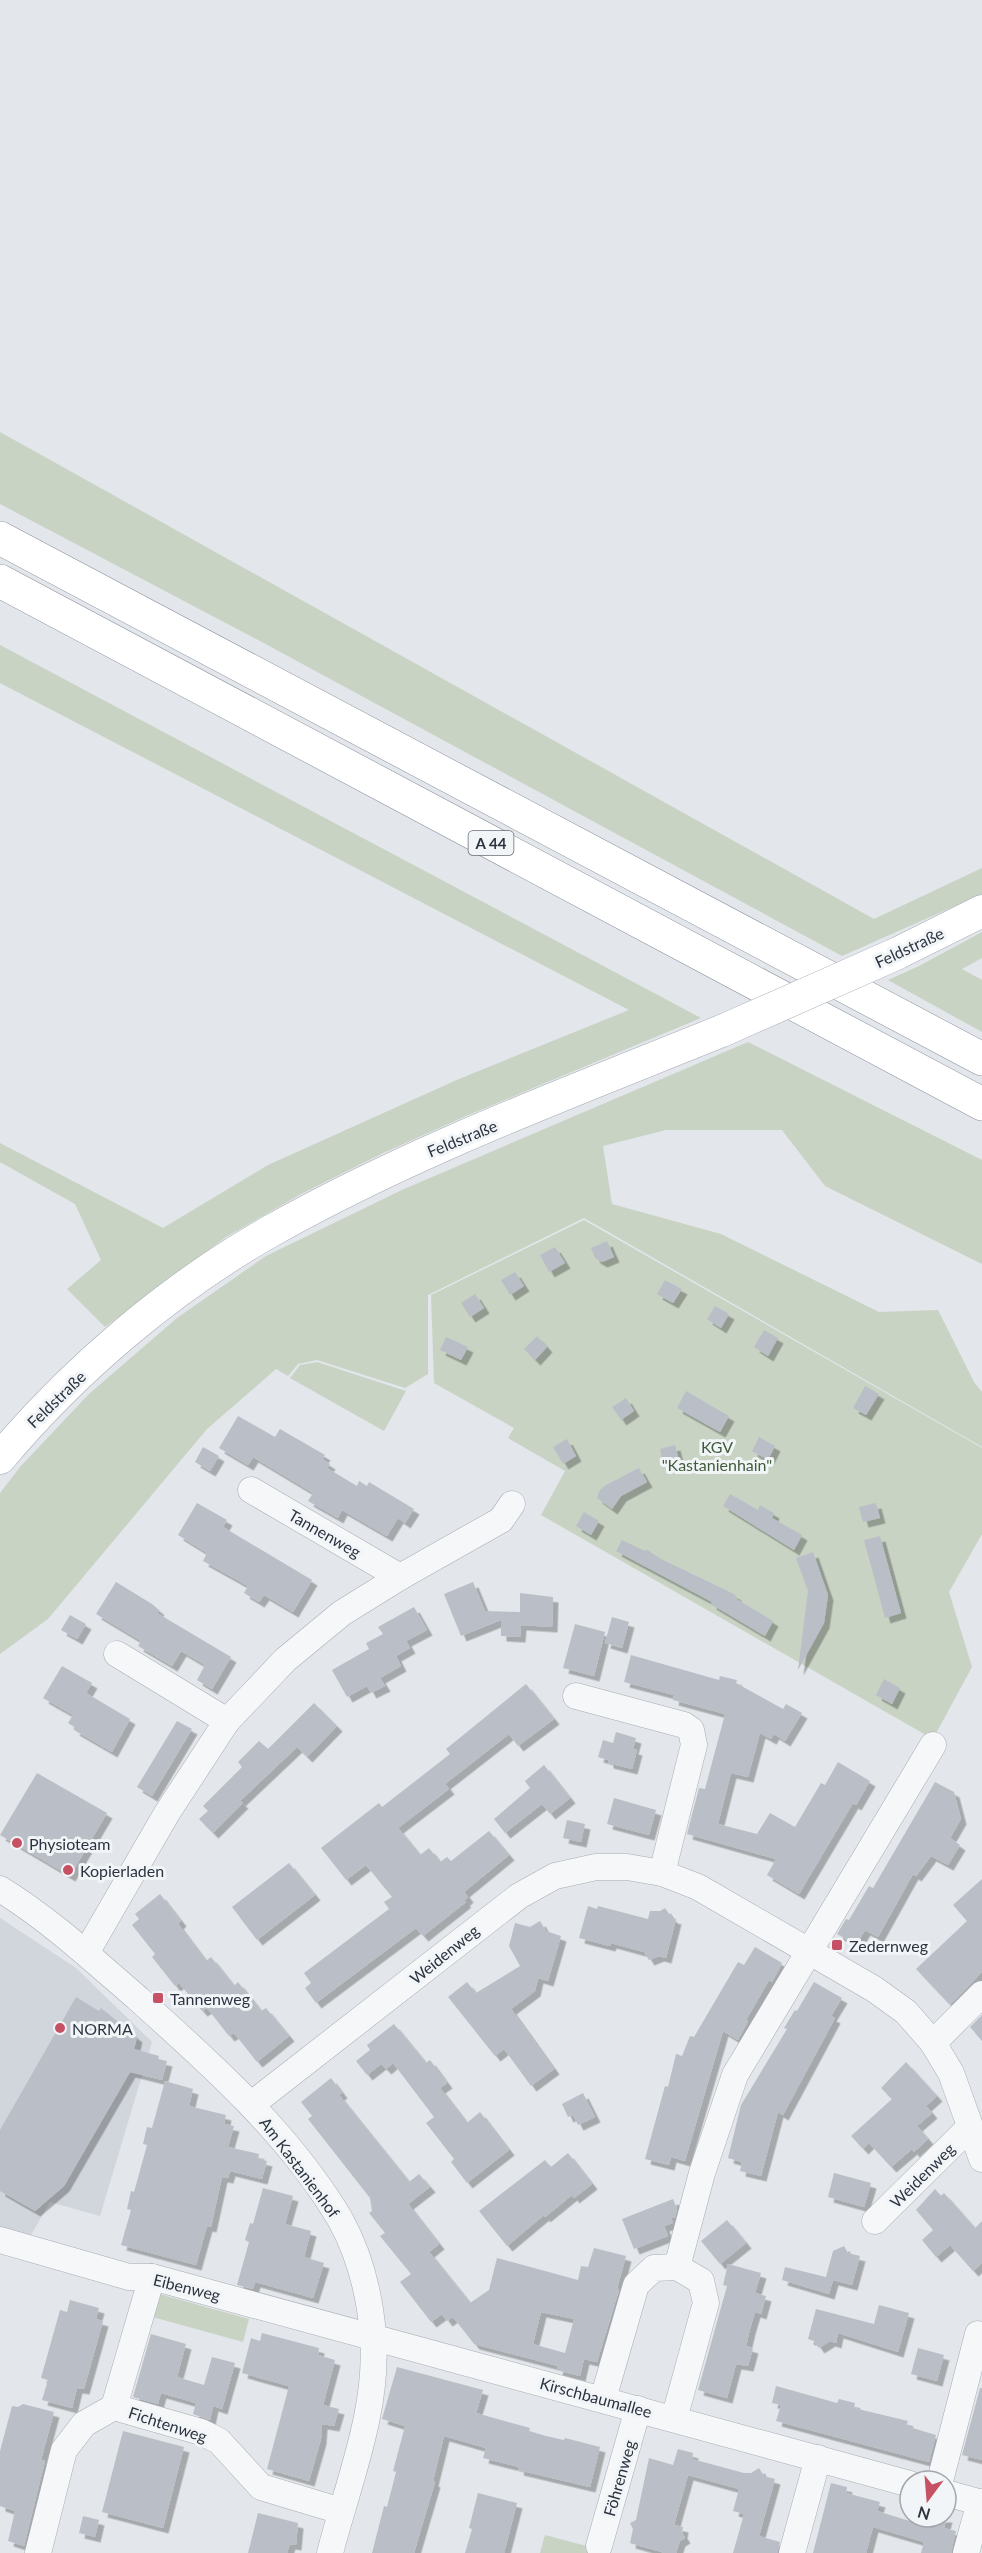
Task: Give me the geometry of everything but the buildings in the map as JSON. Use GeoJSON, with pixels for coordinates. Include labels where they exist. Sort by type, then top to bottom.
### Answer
{"type":"FeatureCollection","features":[{"type":"Feature","properties":{"kind":"highway","name":"A 44"},"geometry":{"type":"LineString","coordinates":[[0,538],[982,1059]]}},
{"type":"Feature","properties":{"kind":"highway","name":"A 44"},"geometry":{"type":"LineString","coordinates":[[0,581],[982,1104]]}},
{"type":"Feature","properties":{"kind":"main road","name":"Feldstraße"},"geometry":{"type":"LineString","coordinates":[[0,1458],[77,1378],[131,1329],[194,1281],[267,1233],[344,1191],[418,1155],[724,1030],[896,954],[982,911]]}},
{"type":"Feature","properties":{"kind":"street","name":"Tannenweg"},"geometry":{"type":"LineString","coordinates":[[251,1490],[400,1576]]}},
{"type":"Feature","properties":{"kind":"street"},"geometry":{"type":"LineString","coordinates":[[86,1953],[167,1813],[227,1721],[302,1647],[342,1613],[400,1576],[501,1520],[512,1504]]}},
{"type":"Feature","properties":{"kind":"street"},"geometry":{"type":"LineString","coordinates":[[117,1654],[227,1721]]}},
{"type":"Feature","properties":{"kind":"street"},"geometry":{"type":"LineString","coordinates":[[576,1696],[684,1725],[691,1730],[694,1745],[662,1873]]}},
{"type":"Feature","properties":{"kind":"street"},"geometry":{"type":"LineString","coordinates":[[677,2267],[702,2173],[735,2075],[933,1745]]}},
{"type":"Feature","properties":{"kind":"street","name":"Weidenweg"},"geometry":{"type":"LineString","coordinates":[[252,2104],[519,1896],[555,1876],[596,1867],[627,1867],[662,1873],[698,1887],[874,1989],[906,2012],[933,2043],[951,2073],[969,2128],[982,2158]]}},
{"type":"Feature","properties":{"kind":"street","name":"Am Kastanienhof"},"geometry":{"type":"LineString","coordinates":[[0,1889],[86,1953],[252,2104],[308,2173],[340,2221],[364,2275],[374,2338],[367,2413],[330,2553]]}},
{"type":"Feature","properties":{"kind":"street"},"geometry":{"type":"LineString","coordinates":[[933,2043],[982,1994]]}},
{"type":"Feature","properties":{"kind":"street","name":"Weidenweg"},"geometry":{"type":"LineString","coordinates":[[876,2221],[969,2128]]}},
{"type":"Feature","properties":{"kind":"street","name":"Eibenweg"},"geometry":{"type":"LineString","coordinates":[[0,2240],[129,2277],[152,2277],[374,2338]]}},
{"type":"Feature","properties":{"kind":"street"},"geometry":{"type":"LineString","coordinates":[[603,2399],[636,2285],[654,2268],[677,2267],[700,2281],[706,2303],[674,2419]]}},
{"type":"Feature","properties":{"kind":"street","name":"Fichtenweg"},"geometry":{"type":"LineString","coordinates":[[38,2553],[64,2450],[84,2424],[114,2407],[152,2277]]}},
{"type":"Feature","properties":{"kind":"street"},"geometry":{"type":"LineString","coordinates":[[943,2469],[978,2334]]}},
{"type":"Feature","properties":{"kind":"street","name":"Kirschbaumallee"},"geometry":{"type":"LineString","coordinates":[[374,2338],[898,2481]]}},
{"type":"Feature","properties":{"kind":"street","name":"Fichtenweg"},"geometry":{"type":"LineString","coordinates":[[114,2407],[201,2432],[219,2441],[261,2487],[341,2511]]}},
{"type":"Feature","properties":{"kind":"street","name":"Föhrenweg"},"geometry":{"type":"LineString","coordinates":[[599,2546],[638,2409]]}},
{"type":"Feature","properties":{"kind":"street"},"geometry":{"type":"LineString","coordinates":[[792,2553],[818,2458]]}},
{"type":"Feature","properties":{"kind":"street"},"geometry":{"type":"LineString","coordinates":[[958,2496],[981,2503],[966,2553]]}},
{"type":"Feature","properties":{"kind":"shaded area"},"geometry":{"type":"Polygon","coordinates":[[[0,1918],[76,1968],[152,2042],[100,2216],[50,2202],[31,2235],[0,2227],[0,1918]]]}},
{"type":"Feature","properties":{"kind":"green space"},"geometry":{"type":"Polygon","coordinates":[[[0,432],[874,919],[982,868],[982,894],[842,956],[260,641],[0,504],[0,432]]]}},
{"type":"Feature","properties":{"kind":"green space"},"geometry":{"type":"Polygon","coordinates":[[[0,645],[701,1018],[466,1116],[381,1154],[301,1194],[226,1237],[105,1327],[67,1289],[101,1260],[75,1204],[0,1162],[0,1143],[163,1228],[268,1165],[459,1079],[629,1010],[0,683],[0,645]]]}},
{"type":"Feature","properties":{"kind":"green space"},"geometry":{"type":"Polygon","coordinates":[[[982,932],[982,958],[962,969],[982,980],[982,1032],[888,980],[919,966],[982,932]]]}},
{"type":"Feature","properties":{"kind":"green space"},"geometry":{"type":"Polygon","coordinates":[[[748,1042],[982,1160],[982,1264],[825,1186],[782,1130],[666,1130],[603,1146],[612,1204],[721,1234],[879,1312],[938,1310],[974,1382],[982,1392],[982,1447],[584,1218],[428,1295],[428,1374],[405,1388],[317,1360],[298,1364],[288,1376],[276,1369],[207,1429],[48,1619],[0,1654],[0,1493],[20,1467],[89,1394],[177,1318],[266,1256],[404,1189],[748,1042]]]}},
{"type":"Feature","properties":{"kind":"green space","name":"KGV \"Kastanienhain\""},"geometry":{"type":"Polygon","coordinates":[[[584,1220],[982,1448],[982,1534],[949,1592],[972,1667],[933,1739],[541,1515],[565,1471],[508,1438],[514,1428],[434,1383],[431,1295],[584,1220]]]}},
{"type":"Feature","properties":{"kind":"green space"},"geometry":{"type":"Polygon","coordinates":[[[317,1362],[406,1391],[384,1431],[290,1378],[300,1365],[317,1362]]]}},
{"type":"Feature","properties":{"kind":"green space"},"geometry":{"type":"Polygon","coordinates":[[[156,2293],[249,2319],[243,2342],[149,2316],[156,2293]]]}},
{"type":"Feature","properties":{"kind":"green space"},"geometry":{"type":"Polygon","coordinates":[[[545,2535],[590,2547],[588,2553],[540,2553],[545,2535]]]}},
{"type":"Feature","properties":{"kind":"place","name":"Physioteam"},"geometry":{"type":"Point","coordinates":[17,1843]}},
{"type":"Feature","properties":{"kind":"place","name":"Kopierladen"},"geometry":{"type":"Point","coordinates":[68,1870]}},
{"type":"Feature","properties":{"kind":"place","name":"Zedernweg"},"geometry":{"type":"Point","coordinates":[837,1945]}},
{"type":"Feature","properties":{"kind":"place","name":"Tannenweg"},"geometry":{"type":"Point","coordinates":[158,1998]}},
{"type":"Feature","properties":{"kind":"place","name":"NORMA"},"geometry":{"type":"Point","coordinates":[60,2028]}}]}
